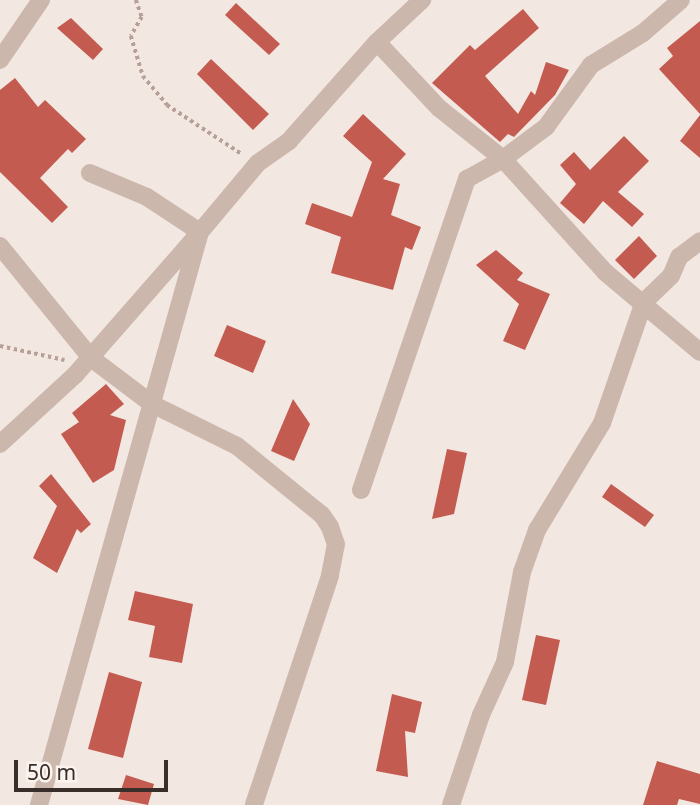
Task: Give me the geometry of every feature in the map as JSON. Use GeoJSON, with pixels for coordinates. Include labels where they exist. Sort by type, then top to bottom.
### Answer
{"type":"FeatureCollection","features":[{"type":"Feature","properties":{"kind":"street"},"geometry":{"type":"LineString","coordinates":[[0,60],[41,0]]}},
{"type":"Feature","properties":{"kind":"street"},"geometry":{"type":"LineString","coordinates":[[0,444],[91,358],[258,163],[289,141],[376,42],[422,0]]}},
{"type":"Feature","properties":{"kind":"street"},"geometry":{"type":"LineString","coordinates":[[361,490],[467,179],[503,159],[546,127],[592,65],[643,33],[681,0]]}},
{"type":"Feature","properties":{"kind":"street"},"geometry":{"type":"LineString","coordinates":[[376,42],[439,108],[503,159],[605,272],[644,302],[700,352]]}},
{"type":"Feature","properties":{"kind":"street"},"geometry":{"type":"LineString","coordinates":[[90,173],[147,197],[200,232]]}},
{"type":"Feature","properties":{"kind":"street"},"geometry":{"type":"LineString","coordinates":[[39,805],[200,232]]}},
{"type":"Feature","properties":{"kind":"street"},"geometry":{"type":"LineString","coordinates":[[452,805],[481,715],[505,662],[522,572],[537,530],[602,423],[644,302],[671,276],[679,257],[700,241]]}},
{"type":"Feature","properties":{"kind":"street"},"geometry":{"type":"LineString","coordinates":[[0,246],[91,358],[152,404],[237,446],[322,515],[336,544],[254,805]]}},
{"type":"Feature","properties":{"kind":"path"},"geometry":{"type":"LineString","coordinates":[[136,0],[142,17],[131,36],[143,76],[167,105],[258,163]]}},
{"type":"Feature","properties":{"kind":"path"},"geometry":{"type":"LineString","coordinates":[[0,346],[68,360],[91,358]]}},
{"type":"Feature","properties":{"kind":"building"},"geometry":{"type":"Polygon","coordinates":[[[236,3],[280,44],[269,55],[225,15],[236,3]]]}},
{"type":"Feature","properties":{"kind":"building"},"geometry":{"type":"Polygon","coordinates":[[[523,9],[539,28],[485,76],[518,114],[531,91],[535,95],[546,62],[569,70],[555,95],[514,137],[508,134],[500,142],[432,83],[470,45],[475,50],[523,9]]]}},
{"type":"Feature","properties":{"kind":"building"},"geometry":{"type":"Polygon","coordinates":[[[71,18],[103,49],[93,60],[57,28],[71,18]]]}},
{"type":"Feature","properties":{"kind":"building"},"geometry":{"type":"Polygon","coordinates":[[[700,21],[700,114],[659,69],[673,56],[667,48],[700,21]]]}},
{"type":"Feature","properties":{"kind":"building"},"geometry":{"type":"Polygon","coordinates":[[[211,59],[269,114],[253,130],[197,74],[211,59]]]}},
{"type":"Feature","properties":{"kind":"building"},"geometry":{"type":"Polygon","coordinates":[[[15,78],[38,107],[45,100],[86,139],[72,153],[68,149],[40,178],[68,207],[52,223],[0,172],[0,90],[15,78]]]}},
{"type":"Feature","properties":{"kind":"building"},"geometry":{"type":"Polygon","coordinates":[[[363,114],[406,154],[383,179],[400,184],[391,215],[421,227],[412,250],[405,247],[393,290],[331,273],[341,237],[305,224],[312,203],[352,217],[372,162],[343,136],[363,114]]]}},
{"type":"Feature","properties":{"kind":"building"},"geometry":{"type":"Polygon","coordinates":[[[700,115],[700,158],[680,141],[700,115]]]}},
{"type":"Feature","properties":{"kind":"building"},"geometry":{"type":"Polygon","coordinates":[[[624,136],[649,161],[618,192],[644,214],[632,227],[603,201],[584,224],[560,203],[576,184],[560,165],[574,152],[590,170],[624,136]]]}},
{"type":"Feature","properties":{"kind":"building"},"geometry":{"type":"Polygon","coordinates":[[[639,236],[657,256],[634,279],[615,260],[639,236]]]}},
{"type":"Feature","properties":{"kind":"building"},"geometry":{"type":"Polygon","coordinates":[[[496,250],[523,273],[517,280],[550,294],[525,350],[503,341],[519,304],[476,265],[496,250]]]}},
{"type":"Feature","properties":{"kind":"building"},"geometry":{"type":"Polygon","coordinates":[[[227,325],[266,341],[253,373],[214,356],[227,325]]]}},
{"type":"Feature","properties":{"kind":"building"},"geometry":{"type":"Polygon","coordinates":[[[106,384],[124,404],[110,415],[126,420],[114,470],[93,483],[61,434],[79,422],[72,413],[106,384]]]}},
{"type":"Feature","properties":{"kind":"building"},"geometry":{"type":"Polygon","coordinates":[[[293,399],[310,424],[294,461],[271,451],[293,399]]]}},
{"type":"Feature","properties":{"kind":"building"},"geometry":{"type":"Polygon","coordinates":[[[447,449],[467,453],[454,514],[432,519],[447,449]]]}},
{"type":"Feature","properties":{"kind":"building"},"geometry":{"type":"Polygon","coordinates":[[[51,474],[91,524],[81,533],[77,529],[57,573],[33,558],[57,506],[39,486],[51,474]]]}},
{"type":"Feature","properties":{"kind":"building"},"geometry":{"type":"Polygon","coordinates":[[[611,484],[654,515],[645,527],[602,497],[611,484]]]}},
{"type":"Feature","properties":{"kind":"building"},"geometry":{"type":"Polygon","coordinates":[[[135,591],[193,604],[182,663],[149,657],[155,626],[128,620],[135,591]]]}},
{"type":"Feature","properties":{"kind":"building"},"geometry":{"type":"Polygon","coordinates":[[[536,635],[560,640],[546,705],[522,700],[536,635]]]}},
{"type":"Feature","properties":{"kind":"building"},"geometry":{"type":"Polygon","coordinates":[[[109,672],[142,682],[123,758],[88,749],[109,672]]]}},
{"type":"Feature","properties":{"kind":"building"},"geometry":{"type":"Polygon","coordinates":[[[392,694],[422,702],[415,733],[405,731],[408,777],[376,771],[392,694]]]}},
{"type":"Feature","properties":{"kind":"building"},"geometry":{"type":"Polygon","coordinates":[[[657,761],[700,774],[700,804],[679,799],[677,805],[643,805],[657,761]]]}},
{"type":"Feature","properties":{"kind":"building"},"geometry":{"type":"Polygon","coordinates":[[[126,775],[154,784],[148,805],[118,799],[126,775]]]}}]}
